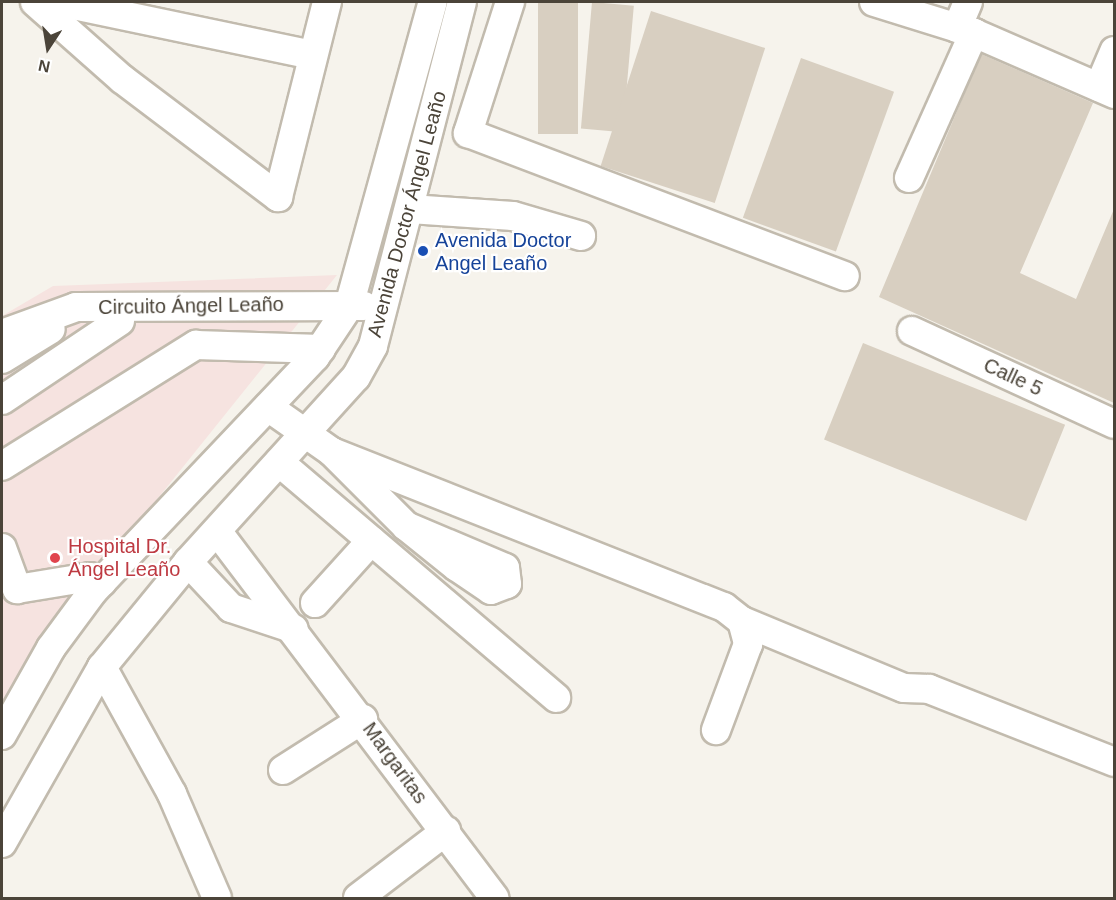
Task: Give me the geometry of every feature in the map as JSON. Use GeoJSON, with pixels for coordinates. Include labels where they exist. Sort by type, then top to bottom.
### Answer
{"type":"FeatureCollection","features":[{"type":"Feature","properties":{"kind":"street"},"geometry":{"type":"LineString","coordinates":[[35,2],[122,78],[278,197],[327,2]]}},
{"type":"Feature","properties":{"kind":"street"},"geometry":{"type":"LineString","coordinates":[[59,2],[313,55]]}},
{"type":"Feature","properties":{"kind":"street","name":"Avenida Doctor Ángel Leaño"},"geometry":{"type":"LineString","coordinates":[[2,735],[51,648],[102,582],[268,407],[335,327],[433,2]]}},
{"type":"Feature","properties":{"kind":"street","name":"Avenida Doctor Ángel Leaño"},"geometry":{"type":"LineString","coordinates":[[2,842],[102,667],[188,561],[356,376],[382,318],[462,2]]}},
{"type":"Feature","properties":{"kind":"street"},"geometry":{"type":"LineString","coordinates":[[510,2],[468,133],[845,276]]}},
{"type":"Feature","properties":{"kind":"street"},"geometry":{"type":"LineString","coordinates":[[874,2],[965,30],[1107,91],[1114,51]]}},
{"type":"Feature","properties":{"kind":"street"},"geometry":{"type":"LineString","coordinates":[[909,178],[965,30],[968,2]]}},
{"type":"Feature","properties":{"kind":"street"},"geometry":{"type":"LineString","coordinates":[[410,209],[513,216],[581,236]]}},
{"type":"Feature","properties":{"kind":"street","name":"Circuito Ángel Leaño"},"geometry":{"type":"LineString","coordinates":[[2,339],[76,308],[335,327]]}},
{"type":"Feature","properties":{"kind":"street"},"geometry":{"type":"LineString","coordinates":[[2,339],[54,327],[120,321],[193,332],[335,327],[382,318]]}},
{"type":"Feature","properties":{"kind":"street"},"geometry":{"type":"LineString","coordinates":[[2,400],[120,321]]}},
{"type":"Feature","properties":{"kind":"street","name":"Calle 5"},"geometry":{"type":"LineString","coordinates":[[912,331],[1114,424]]}},
{"type":"Feature","properties":{"kind":"street"},"geometry":{"type":"LineString","coordinates":[[2,466],[193,332]]}},
{"type":"Feature","properties":{"kind":"street"},"geometry":{"type":"LineString","coordinates":[[268,407],[373,478],[724,607],[742,621],[904,688],[929,689],[1114,762]]}},
{"type":"Feature","properties":{"kind":"street"},"geometry":{"type":"LineString","coordinates":[[279,462],[556,698]]}},
{"type":"Feature","properties":{"kind":"street"},"geometry":{"type":"LineString","coordinates":[[373,478],[406,526]]}},
{"type":"Feature","properties":{"kind":"street","name":"Margaritas"},"geometry":{"type":"LineString","coordinates":[[217,531],[363,719],[495,898]]}},
{"type":"Feature","properties":{"kind":"street"},"geometry":{"type":"LineString","coordinates":[[315,603],[371,541]]}},
{"type":"Feature","properties":{"kind":"street"},"geometry":{"type":"LineString","coordinates":[[2,548],[17,589],[90,577],[102,582]]}},
{"type":"Feature","properties":{"kind":"street"},"geometry":{"type":"LineString","coordinates":[[188,561],[231,608],[294,629]]}},
{"type":"Feature","properties":{"kind":"street"},"geometry":{"type":"LineString","coordinates":[[716,730],[744,660],[748,644],[742,621]]}},
{"type":"Feature","properties":{"kind":"street"},"geometry":{"type":"LineString","coordinates":[[102,667],[172,794],[217,898]]}},
{"type":"Feature","properties":{"kind":"street"},"geometry":{"type":"LineString","coordinates":[[283,770],[363,719]]}},
{"type":"Feature","properties":{"kind":"street"},"geometry":{"type":"LineString","coordinates":[[358,898],[446,831]]}},
{"type":"Feature","properties":{"kind":"shaded area","name":"Hospital Dr. Ángel Leaño"},"geometry":{"type":"Polygon","coordinates":[[[337,275],[41,644],[2,718],[2,316],[53,286],[337,275]]]}},
{"type":"Feature","properties":{"kind":"building"},"geometry":{"type":"Polygon","coordinates":[[[538,2],[578,2],[578,134],[538,134],[538,2]]]}},
{"type":"Feature","properties":{"kind":"building"},"geometry":{"type":"Polygon","coordinates":[[[592,2],[634,6],[623,132],[581,129],[592,2]]]}},
{"type":"Feature","properties":{"kind":"building"},"geometry":{"type":"Polygon","coordinates":[[[651,11],[765,48],[715,203],[601,166],[651,11]]]}},
{"type":"Feature","properties":{"kind":"building"},"geometry":{"type":"Polygon","coordinates":[[[981,54],[1093,103],[1020,273],[1076,299],[1114,209],[1114,403],[879,297],[981,54]]]}},
{"type":"Feature","properties":{"kind":"building"},"geometry":{"type":"Polygon","coordinates":[[[801,58],[894,92],[836,252],[743,218],[801,58]]]}},
{"type":"Feature","properties":{"kind":"building"},"geometry":{"type":"Polygon","coordinates":[[[863,343],[1065,425],[1026,521],[824,439],[863,343]]]}},
{"type":"Feature","properties":{"kind":"place","name":"Avenida Doctor Angel Leaño"},"geometry":{"type":"Point","coordinates":[423,251]}},
{"type":"Feature","properties":{"kind":"place","name":"Hospital Dr. Ángel Leaño"},"geometry":{"type":"Point","coordinates":[55,558]}}]}
